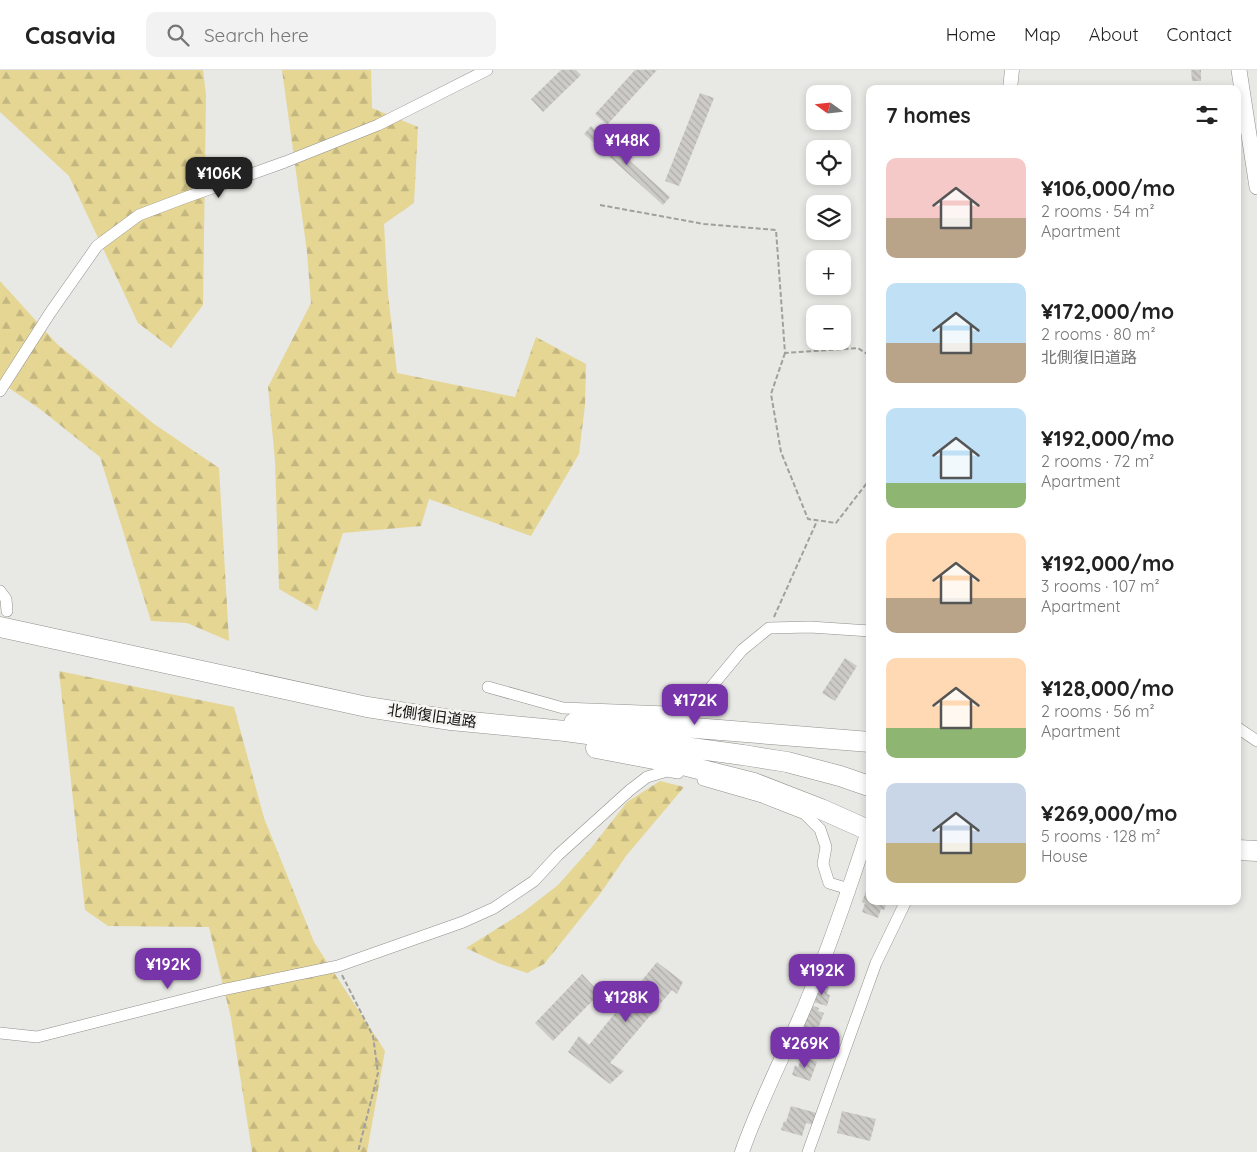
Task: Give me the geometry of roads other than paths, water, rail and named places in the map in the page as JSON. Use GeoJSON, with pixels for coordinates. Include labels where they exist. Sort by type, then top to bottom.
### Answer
{"type":"FeatureCollection","features":[{"type":"Feature","properties":{"kind":"highway","name":"北側復旧道路"},"geometry":{"type":"LineString","coordinates":[[4,619],[367,707],[451,720],[564,731],[787,762],[866,785]]}},
{"type":"Feature","properties":{"kind":"highway"},"geometry":{"type":"LineString","coordinates":[[514,726],[607,721],[866,742]]}},
{"type":"Feature","properties":{"kind":"highway"},"geometry":{"type":"LineString","coordinates":[[514,726],[568,743],[675,763],[754,783],[866,826]]}},
{"type":"Feature","properties":{"kind":"highway"},"geometry":{"type":"LineString","coordinates":[[1241,850],[1257,851]]}},
{"type":"Feature","properties":{"kind":"main road"},"geometry":{"type":"LineString","coordinates":[[1239,70],[1257,187]]}},
{"type":"Feature","properties":{"kind":"street"},"geometry":{"type":"LineString","coordinates":[[0,391],[97,246],[139,215],[285,162],[378,125],[487,70]]}},
{"type":"Feature","properties":{"kind":"street"},"geometry":{"type":"LineString","coordinates":[[1010,85],[1012,70]]}},
{"type":"Feature","properties":{"kind":"street"},"geometry":{"type":"LineString","coordinates":[[0,590],[6,599],[4,619]]}},
{"type":"Feature","properties":{"kind":"street"},"geometry":{"type":"LineString","coordinates":[[488,687],[564,708],[693,713],[712,686],[742,650],[769,628],[810,627],[866,631]]}},
{"type":"Feature","properties":{"kind":"street"},"geometry":{"type":"LineString","coordinates":[[1241,730],[1257,741]]}},
{"type":"Feature","properties":{"kind":"street"},"geometry":{"type":"LineString","coordinates":[[0,1033],[37,1037],[222,990],[338,966],[438,931],[494,908],[534,881],[558,855],[630,790],[646,777],[668,770],[762,797],[804,814],[820,829],[826,848],[823,864],[829,883],[849,889]]}},
{"type":"Feature","properties":{"kind":"street"},"geometry":{"type":"LineString","coordinates":[[742,1152],[832,938],[866,836]]}},
{"type":"Feature","properties":{"kind":"street"},"geometry":{"type":"LineString","coordinates":[[808,1152],[876,963],[904,905]]}}]}
